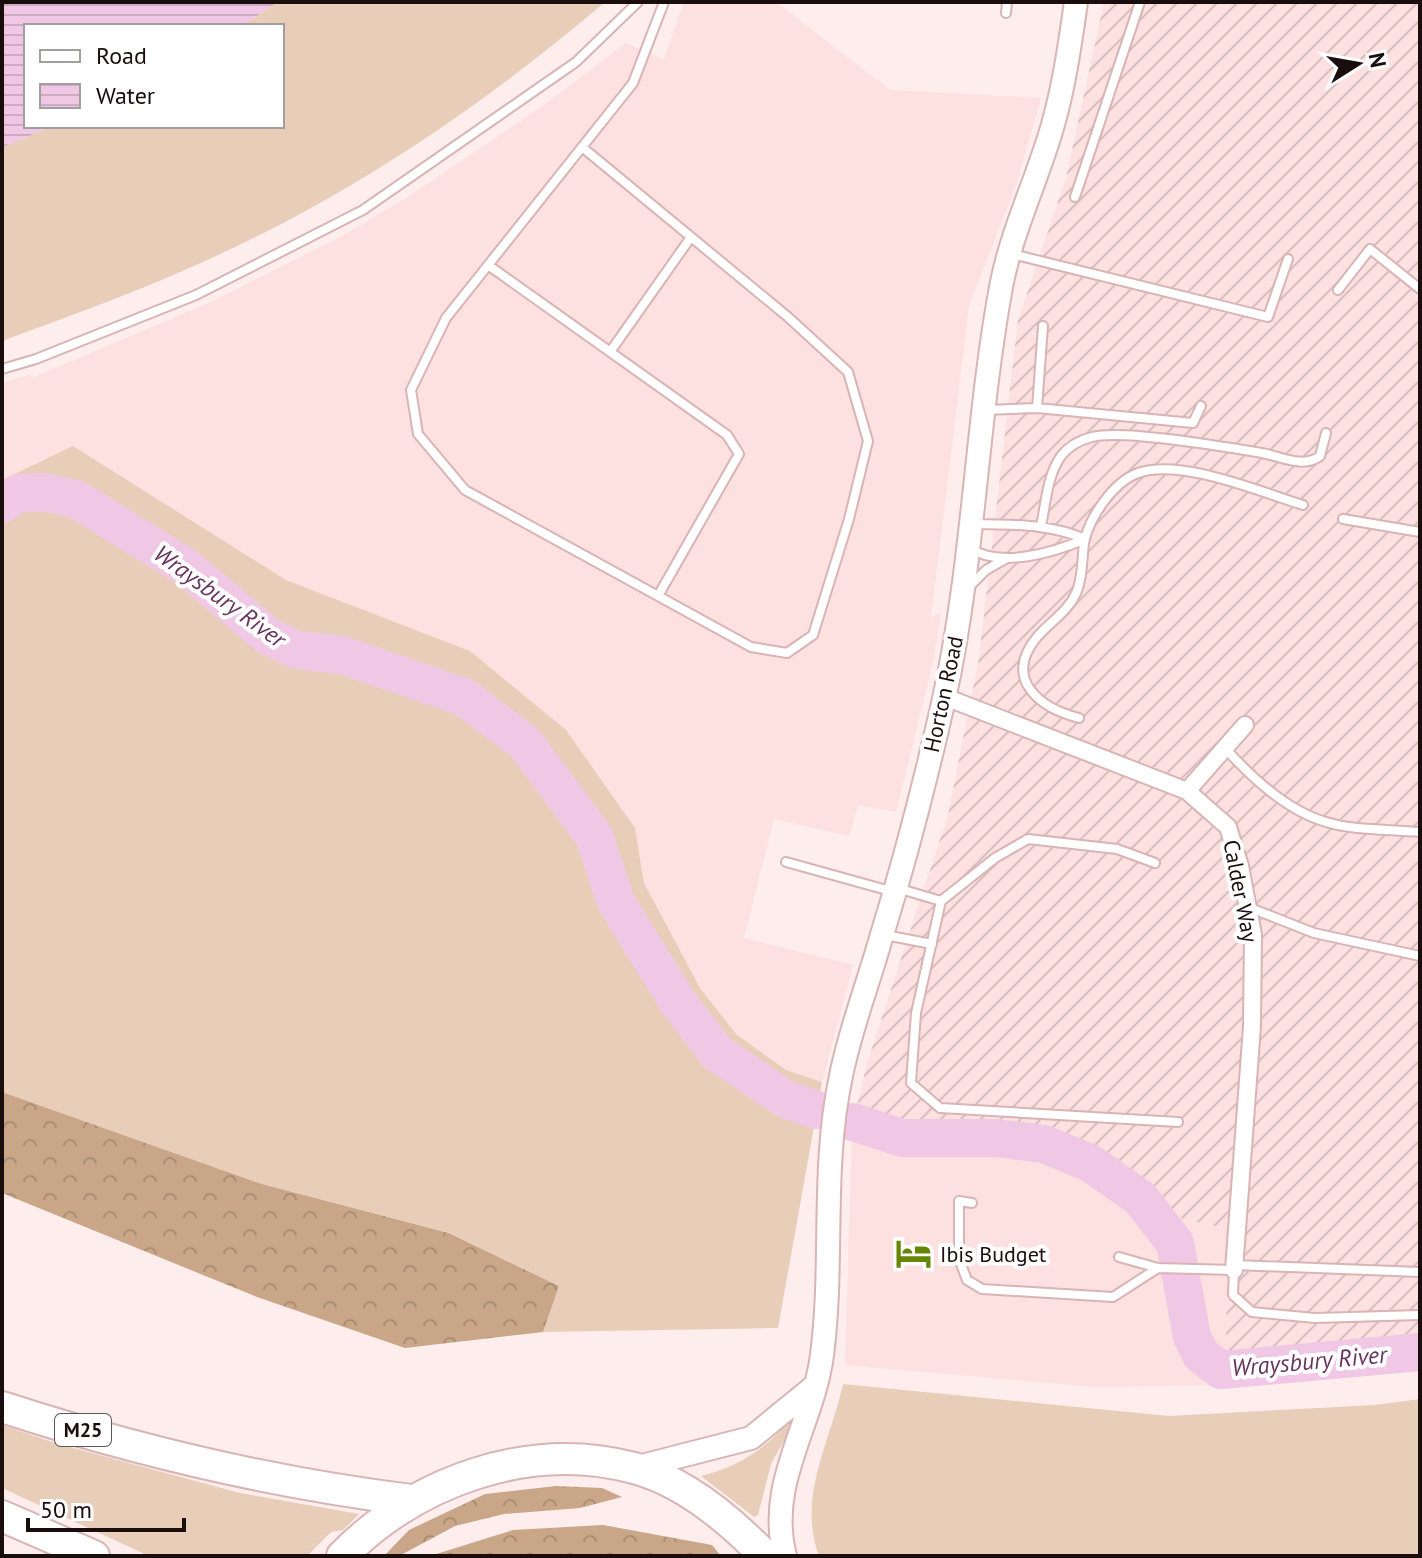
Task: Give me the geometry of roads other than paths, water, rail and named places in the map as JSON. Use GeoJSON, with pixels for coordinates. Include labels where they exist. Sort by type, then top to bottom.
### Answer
{"type":"FeatureCollection","features":[{"type":"Feature","properties":{"kind":"highway","name":"M25"},"geometry":{"type":"LineString","coordinates":[[2,1407],[163,1453],[356,1493],[411,1500]]}},
{"type":"Feature","properties":{"kind":"highway"},"geometry":{"type":"LineString","coordinates":[[342,1556],[411,1500],[474,1474],[518,1463],[570,1460],[634,1468],[688,1493],[741,1530],[765,1556]]}},
{"type":"Feature","properties":{"kind":"highway"},"geometry":{"type":"LineString","coordinates":[[2,1516],[94,1556]]}},
{"type":"Feature","properties":{"kind":"street","name":"Horton Road"},"geometry":{"type":"LineString","coordinates":[[785,1556],[781,1500],[789,1456],[810,1411],[822,1355],[830,1148],[841,1075],[896,890],[945,697],[969,547],[982,410],[1002,282],[1053,125],[1069,56],[1076,2]]}},
{"type":"Feature","properties":{"kind":"street","name":"Calder Way"},"geometry":{"type":"LineString","coordinates":[[945,697],[1187,791],[1228,827],[1253,935],[1252,1026],[1234,1267]]}},
{"type":"Feature","properties":{"kind":"street"},"geometry":{"type":"LineString","coordinates":[[1187,791],[1245,725]]}},
{"type":"Feature","properties":{"kind":"street"},"geometry":{"type":"LineString","coordinates":[[634,1468],[751,1438],[816,1385]]}},
{"type":"Feature","properties":{"kind":"lane"},"geometry":{"type":"LineString","coordinates":[[2,369],[36,359],[196,295],[363,210],[576,62],[638,2]]}},
{"type":"Feature","properties":{"kind":"lane"},"geometry":{"type":"LineString","coordinates":[[582,147],[788,317],[848,372],[868,441],[849,519],[813,635],[787,653],[751,647],[465,490],[418,434],[411,390],[446,318],[488,265],[582,147],[633,83],[664,2]]}},
{"type":"Feature","properties":{"kind":"lane"},"geometry":{"type":"LineString","coordinates":[[1006,13],[1007,2]]}},
{"type":"Feature","properties":{"kind":"lane"},"geometry":{"type":"LineString","coordinates":[[1075,197],[1140,2]]}},
{"type":"Feature","properties":{"kind":"lane"},"geometry":{"type":"LineString","coordinates":[[610,352],[691,237]]}},
{"type":"Feature","properties":{"kind":"lane"},"geometry":{"type":"LineString","coordinates":[[1338,290],[1370,249],[1420,289]]}},
{"type":"Feature","properties":{"kind":"lane"},"geometry":{"type":"LineString","coordinates":[[1012,253],[1268,317],[1288,259]]}},
{"type":"Feature","properties":{"kind":"lane"},"geometry":{"type":"LineString","coordinates":[[488,265],[727,435],[739,454],[658,596]]}},
{"type":"Feature","properties":{"kind":"lane"},"geometry":{"type":"LineString","coordinates":[[1037,408],[1043,326]]}},
{"type":"Feature","properties":{"kind":"lane"},"geometry":{"type":"LineString","coordinates":[[982,410],[1037,408],[1193,423],[1201,406]]}},
{"type":"Feature","properties":{"kind":"lane"},"geometry":{"type":"LineString","coordinates":[[1041,526],[1052,473],[1062,454],[1077,442],[1093,436],[1150,439],[1264,453],[1302,462],[1320,456],[1326,433]]}},
{"type":"Feature","properties":{"kind":"lane"},"geometry":{"type":"LineString","coordinates":[[1079,718],[1039,703],[1028,684],[1025,664],[1031,645],[1076,594],[1085,539],[1110,493],[1135,474],[1148,470],[1191,472],[1303,505]]}},
{"type":"Feature","properties":{"kind":"lane"},"geometry":{"type":"LineString","coordinates":[[1343,519],[1420,532]]}},
{"type":"Feature","properties":{"kind":"lane"},"geometry":{"type":"LineString","coordinates":[[971,524],[1041,526],[1064,530],[1085,539]]}},
{"type":"Feature","properties":{"kind":"lane"},"geometry":{"type":"LineString","coordinates":[[969,547],[986,556],[1011,556],[1057,551],[1085,539]]}},
{"type":"Feature","properties":{"kind":"lane"},"geometry":{"type":"LineString","coordinates":[[962,594],[986,570],[1011,556]]}},
{"type":"Feature","properties":{"kind":"lane"},"geometry":{"type":"LineString","coordinates":[[1225,748],[1244,769],[1296,809],[1326,823],[1420,832]]}},
{"type":"Feature","properties":{"kind":"lane"},"geometry":{"type":"LineString","coordinates":[[1155,863],[1117,849],[1028,839],[995,858],[941,901],[916,1013],[911,1083],[940,1108],[1178,1122]]}},
{"type":"Feature","properties":{"kind":"lane"},"geometry":{"type":"LineString","coordinates":[[786,862],[941,901]]}},
{"type":"Feature","properties":{"kind":"lane"},"geometry":{"type":"LineString","coordinates":[[1248,907],[1314,933],[1420,956]]}},
{"type":"Feature","properties":{"kind":"lane"},"geometry":{"type":"LineString","coordinates":[[882,934],[932,944]]}},
{"type":"Feature","properties":{"kind":"lane"},"geometry":{"type":"LineString","coordinates":[[972,1203],[959,1201],[959,1259],[967,1280],[982,1289],[1113,1297],[1158,1268]]}},
{"type":"Feature","properties":{"kind":"lane"},"geometry":{"type":"LineString","coordinates":[[1119,1257],[1158,1268],[1420,1272]]}},
{"type":"Feature","properties":{"kind":"lane"},"geometry":{"type":"LineString","coordinates":[[1234,1267],[1233,1295],[1252,1312],[1315,1318],[1420,1315]]}},
{"type":"Feature","properties":{"kind":"water"},"geometry":{"type":"Polygon","coordinates":[[[2,2],[278,2],[245,24],[24,24],[24,128],[48,128],[2,147],[2,2]]]}},
{"type":"Feature","properties":{"kind":"waterway","name":"Wraysbury River"},"geometry":{"type":"LineString","coordinates":[[2,504],[19,493],[44,492],[76,499],[186,567],[268,636],[297,650],[342,655],[464,697],[525,743],[594,836],[616,902],[678,1002],[717,1053],[787,1100],[817,1110]]}},
{"type":"Feature","properties":{"kind":"waterway","name":"Wraysbury River"},"geometry":{"type":"LineString","coordinates":[[853,1122],[902,1138],[996,1138],[1044,1144],[1090,1163],[1140,1198],[1175,1243],[1192,1337],[1201,1355],[1221,1370],[1420,1352]]}},
{"type":"Feature","properties":{"kind":"place","name":"Ibis Budget"},"geometry":{"type":"Point","coordinates":[914,1254]}}]}
